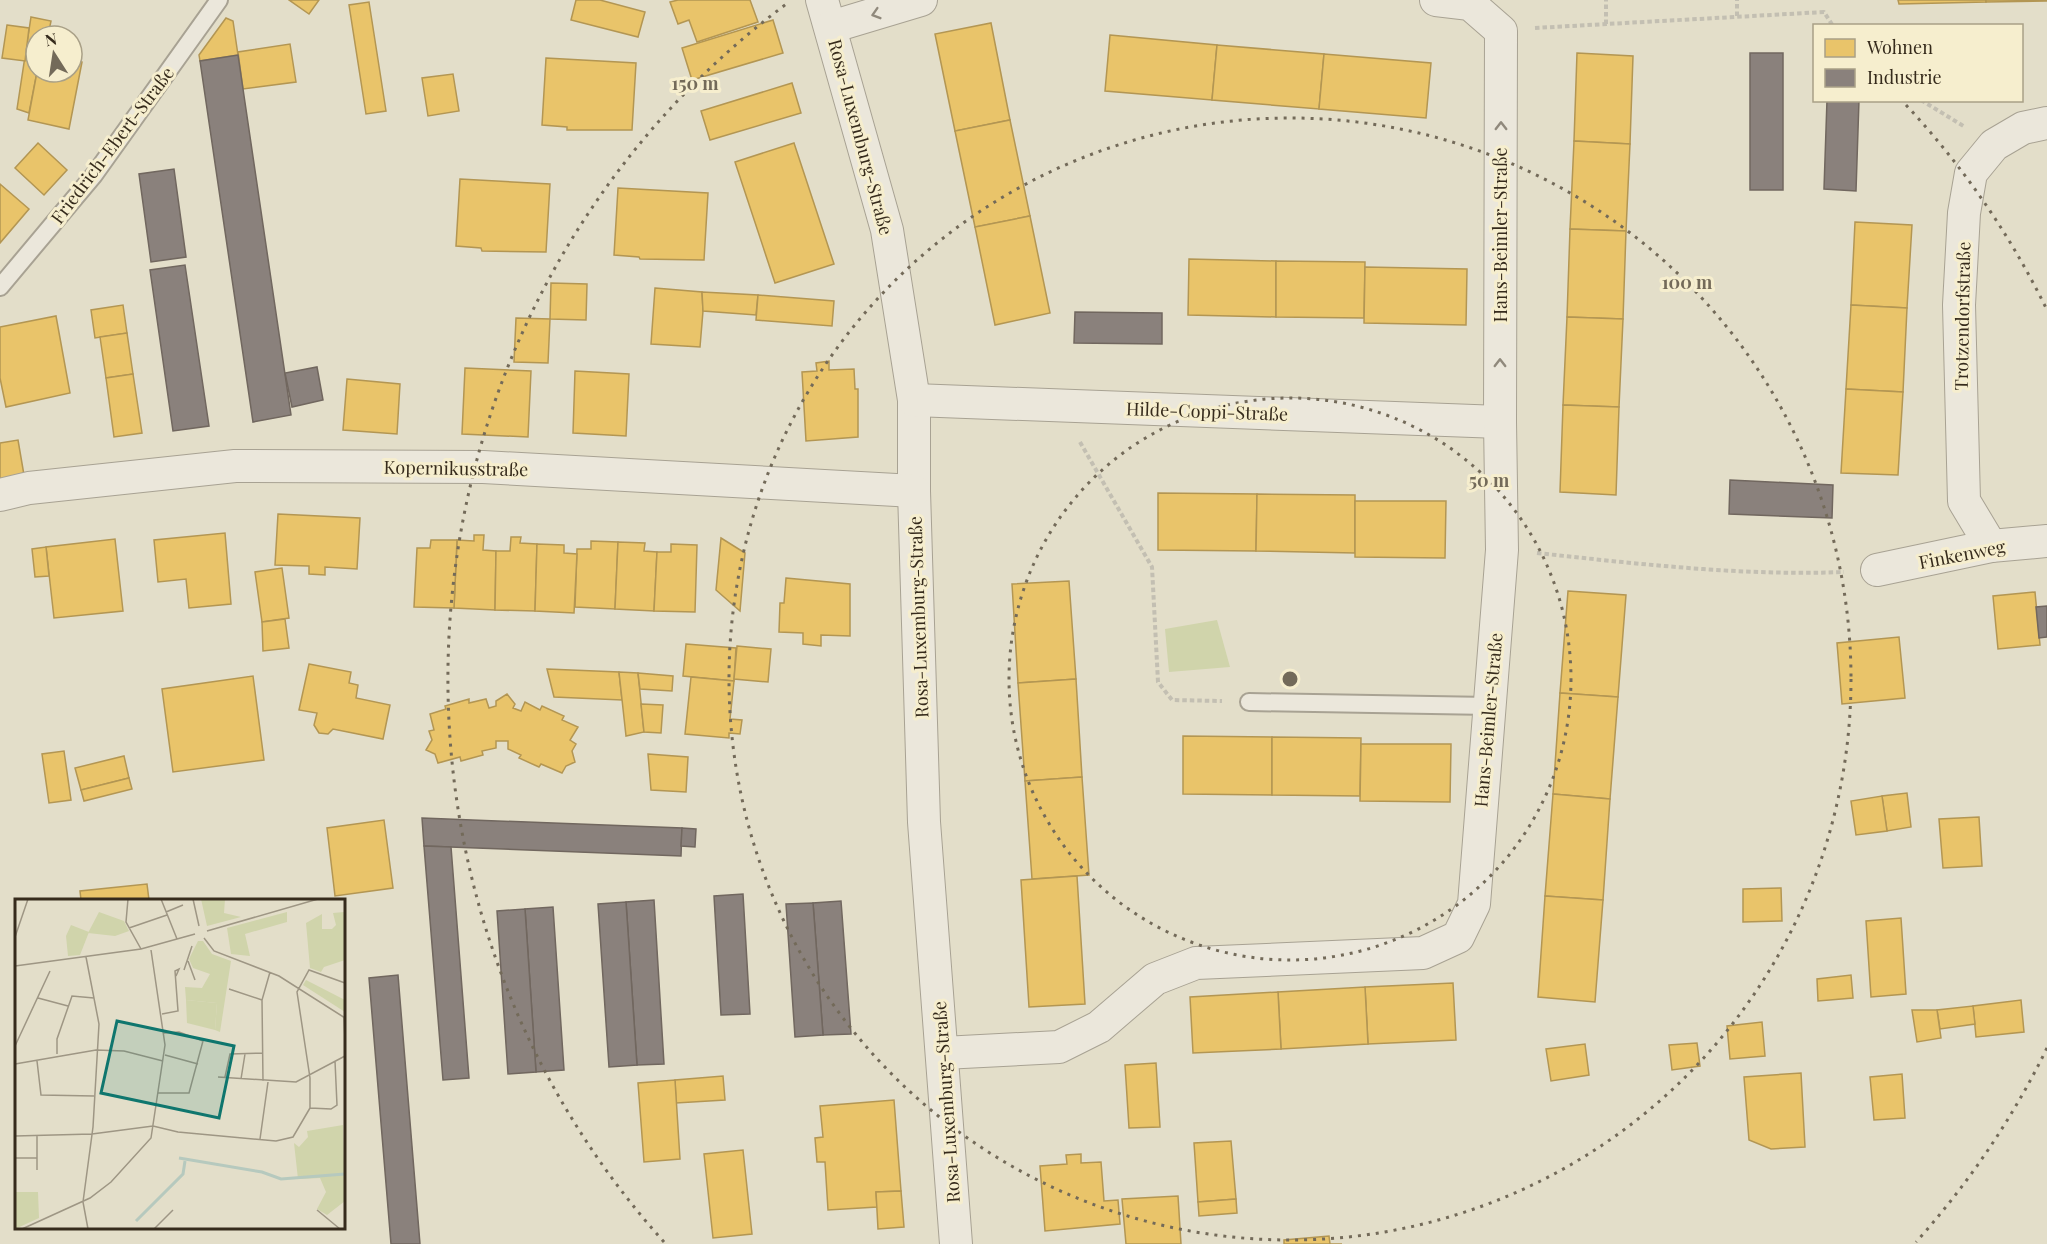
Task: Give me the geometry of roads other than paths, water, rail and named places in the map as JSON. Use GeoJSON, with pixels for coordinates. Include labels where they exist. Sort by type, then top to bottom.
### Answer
{"type":"FeatureCollection","features":[{"type":"Feature","properties":{"kind":"street"},"geometry":{"type":"LineString","coordinates":[[826,14],[921,0]]}},
{"type":"Feature","properties":{"kind":"street","name":"Hans-Beimler-Straße"},"geometry":{"type":"LineString","coordinates":[[943,1053],[1059,1047],[1100,1027],[1155,979],[1196,963],[1423,953],[1458,937],[1474,904],[1502,550],[1501,31],[1470,4],[1436,0]]}},
{"type":"Feature","properties":{"kind":"street","name":"Rosa-Luxemburg-Straße"},"geometry":{"type":"LineString","coordinates":[[826,14],[887,230],[914,400],[914,491],[924,822],[956,1244]]}},
{"type":"Feature","properties":{"kind":"street","name":"Trotzendorfstraße"},"geometry":{"type":"LineString","coordinates":[[1991,546],[1964,501],[1959,305],[1964,213],[1971,173],[1994,145],[2023,128],[2047,123]]}},
{"type":"Feature","properties":{"kind":"street","name":"Hilde-Coppi-Straße"},"geometry":{"type":"LineString","coordinates":[[914,400],[1500,422]]}},
{"type":"Feature","properties":{"kind":"street","name":"Kopernikusstraße"},"geometry":{"type":"LineString","coordinates":[[0,495],[29,488],[235,466],[483,467],[914,491]]}},
{"type":"Feature","properties":{"kind":"street","name":"Finkenweg"},"geometry":{"type":"LineString","coordinates":[[1877,570],[1991,546],[2047,541]]}},
{"type":"Feature","properties":{"kind":"lane","name":"Friedrich-Ebert-Straße"},"geometry":{"type":"LineString","coordinates":[[0,287],[94,175],[219,0]]}},
{"type":"Feature","properties":{"kind":"lane"},"geometry":{"type":"LineString","coordinates":[[1249,702],[1490,706]]}}]}
